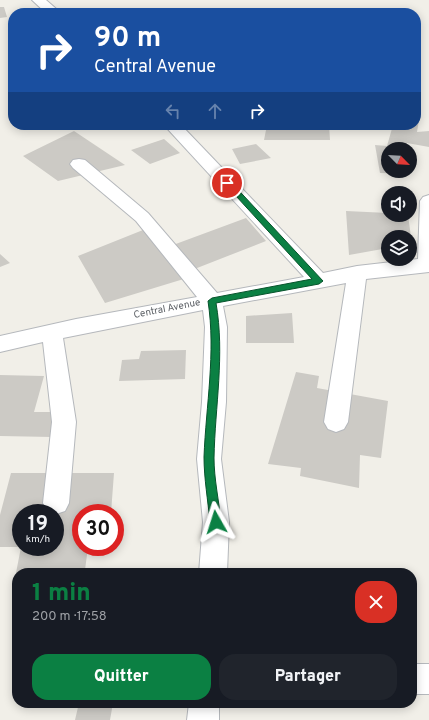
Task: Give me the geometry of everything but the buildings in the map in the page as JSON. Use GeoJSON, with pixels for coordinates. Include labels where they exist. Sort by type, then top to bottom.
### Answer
{"type":"FeatureCollection","features":[{"type":"Feature","properties":{"kind":"street"},"geometry":{"type":"LineString","coordinates":[[38,0],[48,8]]}},
{"type":"Feature","properties":{"kind":"street"},"geometry":{"type":"LineString","coordinates":[[177,130],[319,281]]}},
{"type":"Feature","properties":{"kind":"street"},"geometry":{"type":"LineString","coordinates":[[79,164],[142,217],[212,301],[216,327],[214,402],[209,459],[216,522],[213,568]]}},
{"type":"Feature","properties":{"kind":"street"},"geometry":{"type":"LineString","coordinates":[[428,265],[429,201]]}},
{"type":"Feature","properties":{"kind":"street","name":"Central Avenue"},"geometry":{"type":"LineString","coordinates":[[0,343],[357,273],[428,265]]}},
{"type":"Feature","properties":{"kind":"street"},"geometry":{"type":"LineString","coordinates":[[336,422],[357,273]]}},
{"type":"Feature","properties":{"kind":"street"},"geometry":{"type":"LineString","coordinates":[[52,332],[64,422],[56,503]]}},
{"type":"Feature","properties":{"kind":"street"},"geometry":{"type":"LineString","coordinates":[[417,679],[429,679]]}},
{"type":"Feature","properties":{"kind":"street"},"geometry":{"type":"LineString","coordinates":[[203,720],[204,708]]}},
{"type":"Feature","properties":{"kind":"route"},"geometry":{"type":"LineString","coordinates":[[216,522],[209,459],[214,402],[216,350],[216,327],[212,301],[319,281],[227,183]]}}]}
